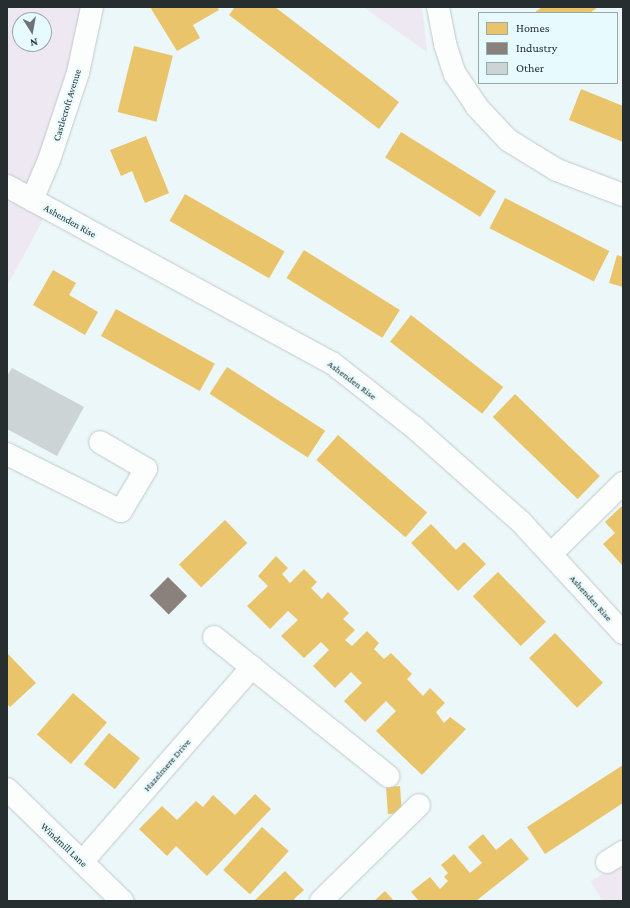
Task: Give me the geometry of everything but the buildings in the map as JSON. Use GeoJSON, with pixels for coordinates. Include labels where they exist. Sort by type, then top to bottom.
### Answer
{"type":"FeatureCollection","features":[{"type":"Feature","properties":{"kind":"street","name":"Castlecroft Avenue"},"geometry":{"type":"LineString","coordinates":[[32,200],[49,160],[78,72],[92,7]]}},
{"type":"Feature","properties":{"kind":"street"},"geometry":{"type":"LineString","coordinates":[[438,7],[445,44],[455,74],[477,107],[508,140],[557,170],[623,194]]}},
{"type":"Feature","properties":{"kind":"street","name":"Ashenden Rise"},"geometry":{"type":"LineString","coordinates":[[7,186],[332,363],[415,428],[521,522],[623,633]]}},
{"type":"Feature","properties":{"kind":"street"},"geometry":{"type":"LineString","coordinates":[[7,454],[121,511],[146,469],[100,442]]}},
{"type":"Feature","properties":{"kind":"street"},"geometry":{"type":"LineString","coordinates":[[551,554],[623,483]]}},
{"type":"Feature","properties":{"kind":"street"},"geometry":{"type":"LineString","coordinates":[[214,637],[388,776]]}},
{"type":"Feature","properties":{"kind":"street","name":"Hazelmere Drive"},"geometry":{"type":"LineString","coordinates":[[82,862],[252,667]]}},
{"type":"Feature","properties":{"kind":"street","name":"Windmill Lane"},"geometry":{"type":"LineString","coordinates":[[7,789],[122,901]]}},
{"type":"Feature","properties":{"kind":"street"},"geometry":{"type":"LineString","coordinates":[[321,901],[419,804]]}},
{"type":"Feature","properties":{"kind":"shaded area"},"geometry":{"type":"Polygon","coordinates":[[[7,7],[85,7],[72,73],[29,192],[7,179],[7,7]]]}},
{"type":"Feature","properties":{"kind":"shaded area"},"geometry":{"type":"Polygon","coordinates":[[[363,7],[422,7],[427,52],[363,7]]]}},
{"type":"Feature","properties":{"kind":"shaded area"},"geometry":{"type":"Polygon","coordinates":[[[7,192],[45,216],[7,286],[7,192]]]}},
{"type":"Feature","properties":{"kind":"shaded area"},"geometry":{"type":"Polygon","coordinates":[[[623,862],[623,901],[602,901],[591,881],[623,862]]]}}]}
